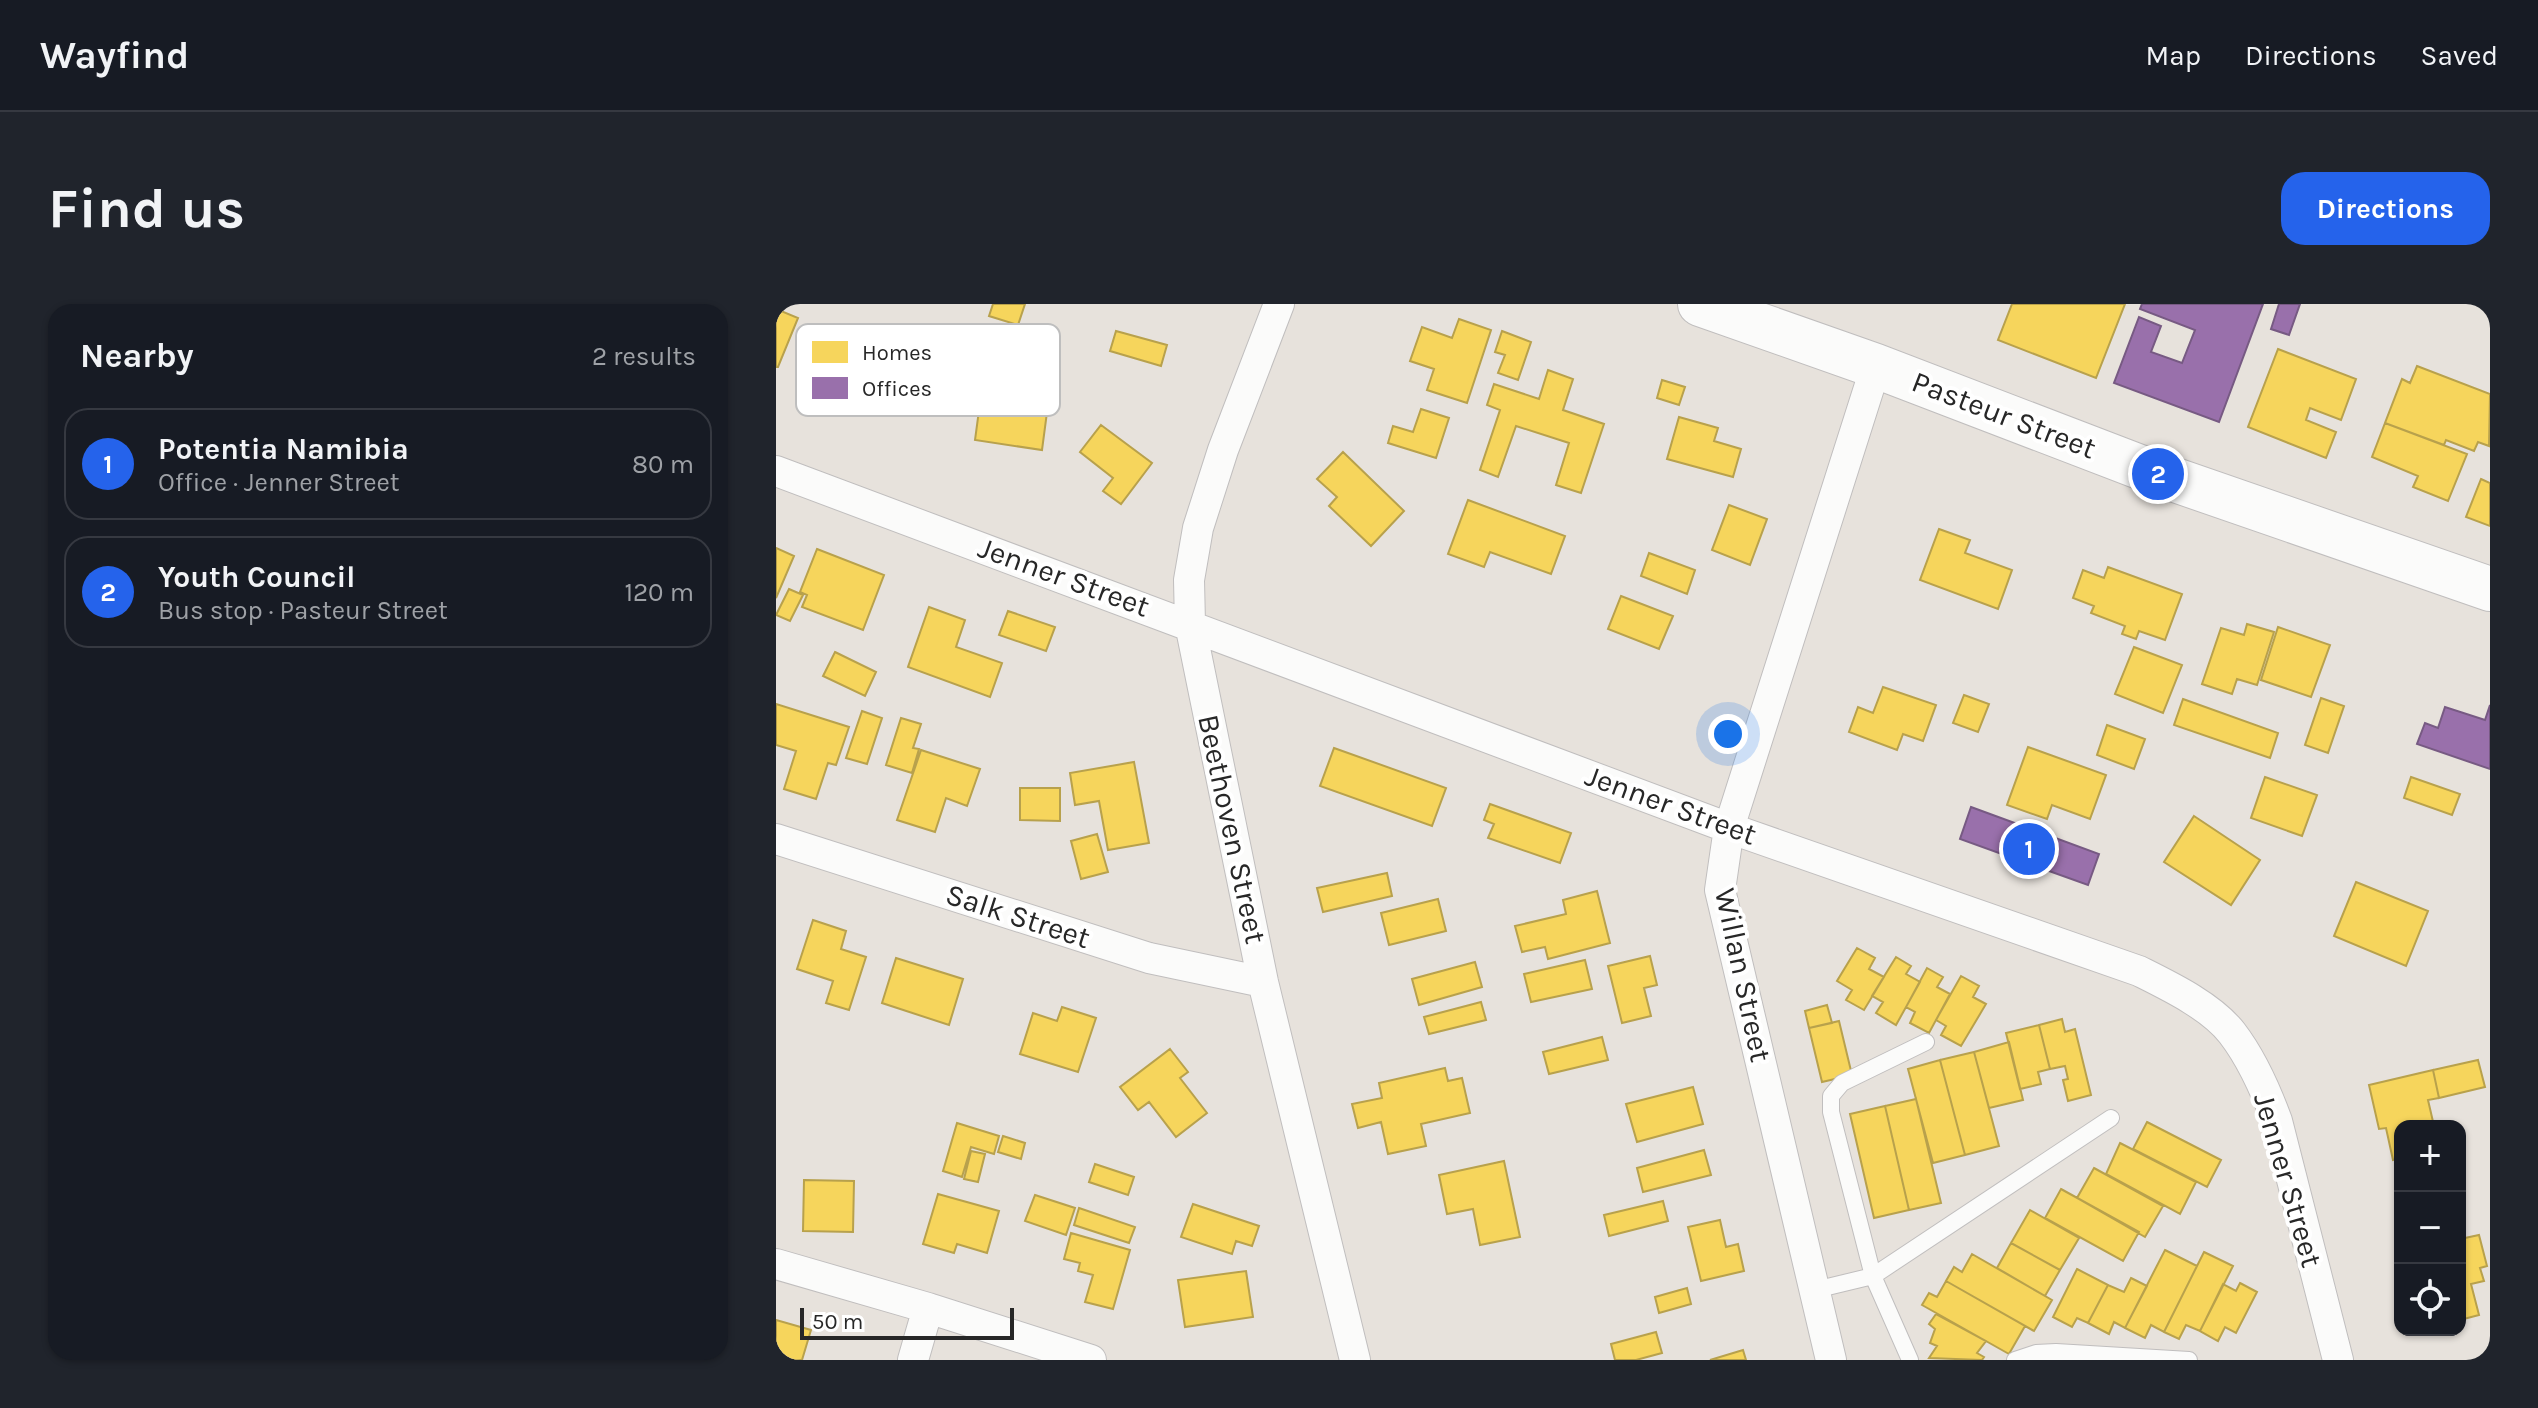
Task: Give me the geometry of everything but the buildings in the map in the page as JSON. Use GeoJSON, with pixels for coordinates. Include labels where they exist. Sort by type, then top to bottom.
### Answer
{"type":"FeatureCollection","features":[{"type":"Feature","properties":{"kind":"main road","name":"Pasteur Street"},"geometry":{"type":"LineString","coordinates":[[1700,304],[1876,366],[2158,474],[2490,589]]}},
{"type":"Feature","properties":{"kind":"street","name":"Beethoven Street"},"geometry":{"type":"LineString","coordinates":[[1279,304],[1223,450],[1198,528],[1189,580],[1190,624],[1263,982],[1355,1360]]}},
{"type":"Feature","properties":{"kind":"street","name":"Willan Street"},"geometry":{"type":"LineString","coordinates":[[1831,1360],[1720,890],[1729,828],[1876,366]]}},
{"type":"Feature","properties":{"kind":"street","name":"Jenner Street"},"geometry":{"type":"LineString","coordinates":[[776,471],[1729,828],[2139,971],[2178,991],[2231,1031],[2267,1093],[2277,1121],[2338,1360]]}},
{"type":"Feature","properties":{"kind":"street","name":"Salk Street"},"geometry":{"type":"LineString","coordinates":[[776,839],[1149,958],[1263,982]]}},
{"type":"Feature","properties":{"kind":"street"},"geometry":{"type":"LineString","coordinates":[[776,1264],[1091,1360]]}},
{"type":"Feature","properties":{"kind":"street"},"geometry":{"type":"LineString","coordinates":[[913,1360],[928,1308]]}},
{"type":"Feature","properties":{"kind":"lane"},"geometry":{"type":"LineString","coordinates":[[1910,1360],[1873,1276],[1831,1112],[1831,1096],[1842,1083],[1926,1042]]}},
{"type":"Feature","properties":{"kind":"lane"},"geometry":{"type":"LineString","coordinates":[[1815,1290],[1873,1276],[2111,1118]]}},
{"type":"Feature","properties":{"kind":"lane"},"geometry":{"type":"LineString","coordinates":[[2015,1360],[2036,1353],[2056,1352],[2189,1360]]}},
{"type":"Feature","properties":{"kind":"place","name":"Youth Council"},"geometry":{"type":"Point","coordinates":[2158,474]}},
{"type":"Feature","properties":{"kind":"place","name":"Potentia Namibia"},"geometry":{"type":"Point","coordinates":[2029,849]}}]}
